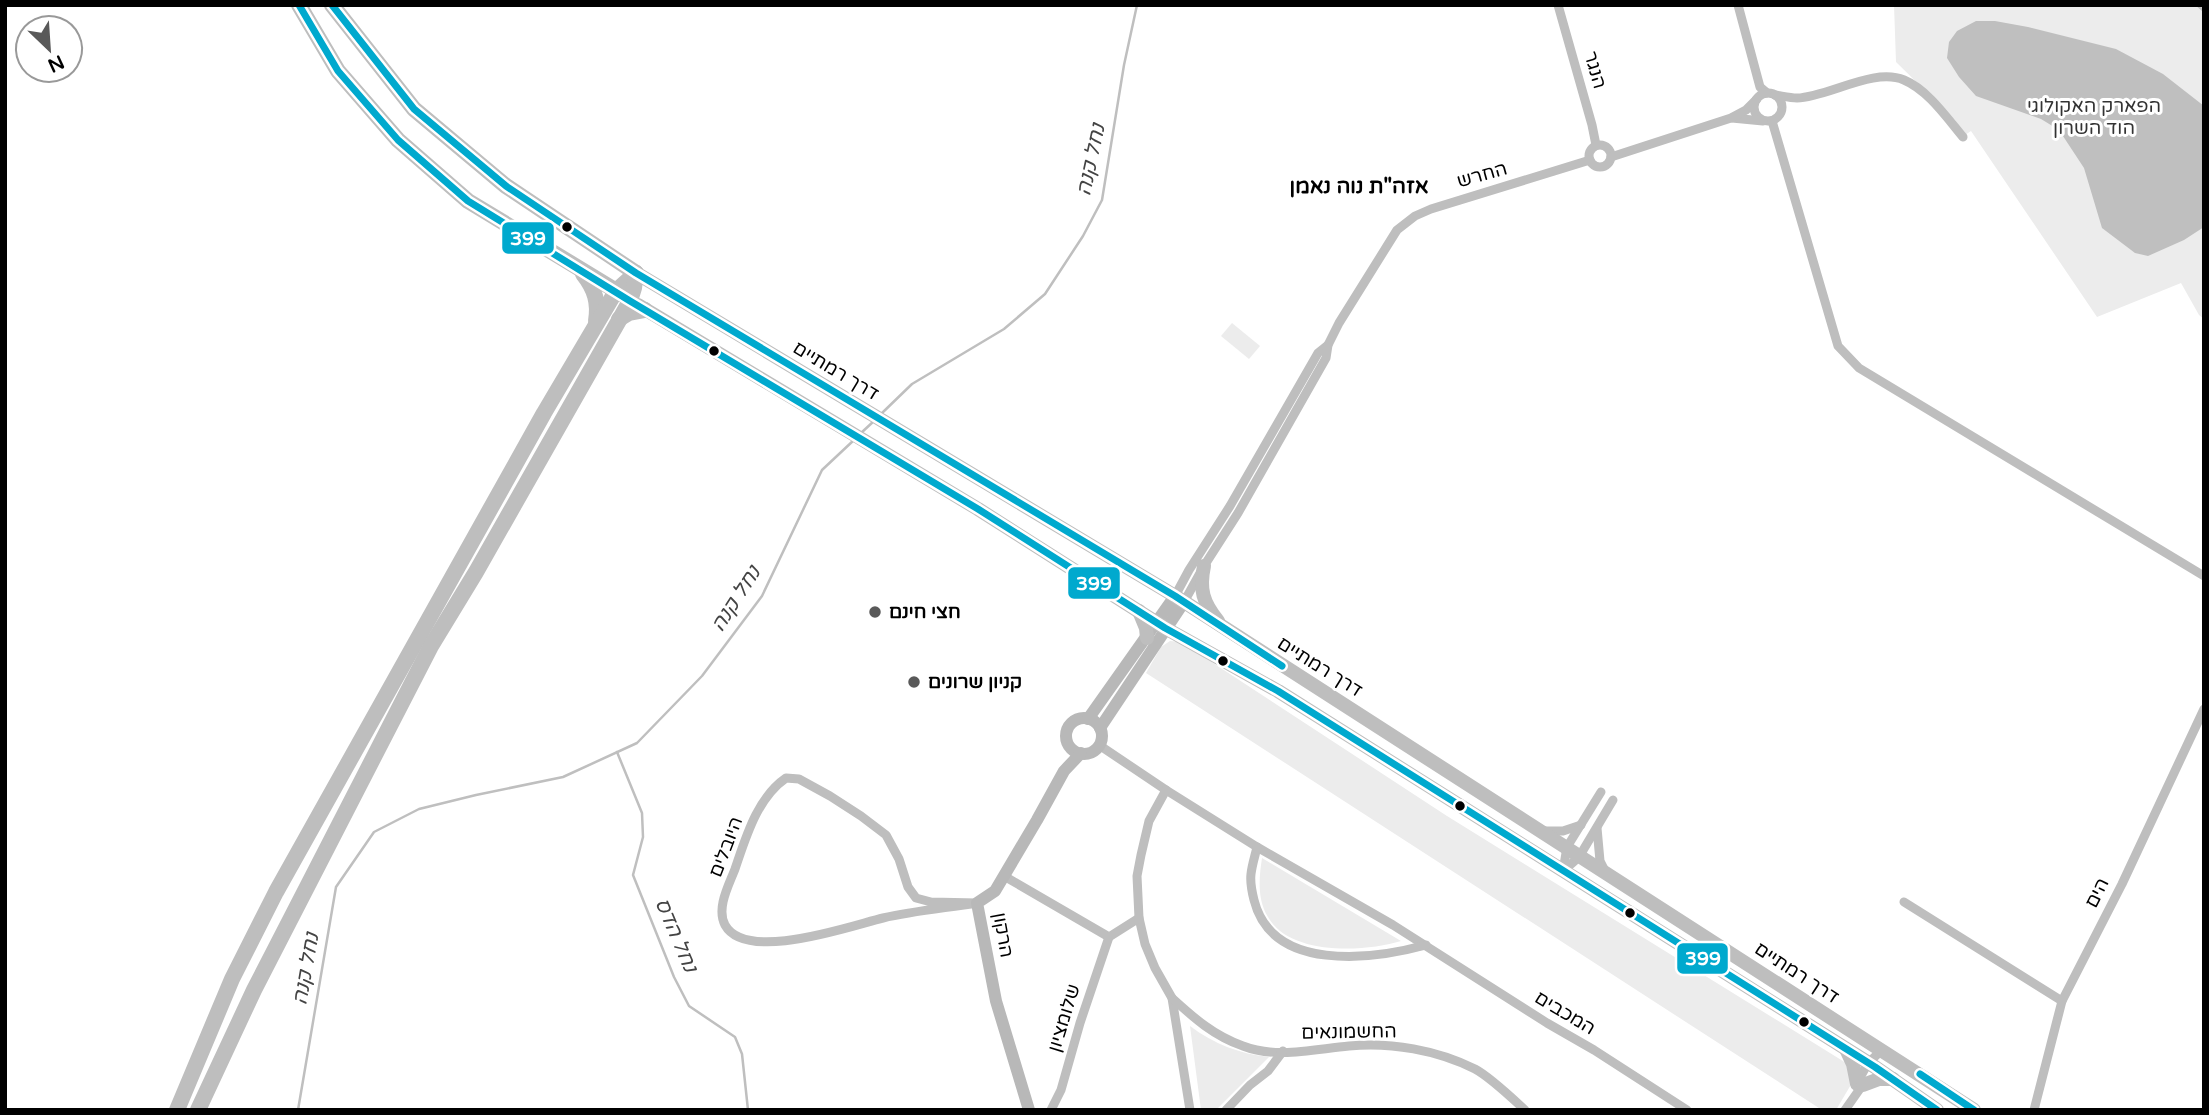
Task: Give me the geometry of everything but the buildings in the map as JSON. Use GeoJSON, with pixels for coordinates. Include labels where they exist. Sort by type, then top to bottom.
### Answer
{"type":"FeatureCollection","features":[{"type":"Feature","properties":{"kind":"highway"},"geometry":{"type":"LineString","coordinates":[[299,5],[338,71],[398,139],[468,201],[630,301]]}},
{"type":"Feature","properties":{"kind":"highway"},"geometry":{"type":"LineString","coordinates":[[332,5],[414,109],[506,186],[636,273]]}},
{"type":"Feature","properties":{"kind":"highway"},"geometry":{"type":"LineString","coordinates":[[576,268],[585,277],[595,295],[597,311],[593,333]]}},
{"type":"Feature","properties":{"kind":"highway"},"geometry":{"type":"LineString","coordinates":[[177,1110],[232,979],[276,892],[544,413],[616,291],[636,273]]}},
{"type":"Feature","properties":{"kind":"highway"},"geometry":{"type":"LineString","coordinates":[[198,1110],[260,978],[431,646],[477,572],[630,301],[636,273]]}},
{"type":"Feature","properties":{"kind":"highway"},"geometry":{"type":"LineString","coordinates":[[619,319],[629,313],[645,310]]}},
{"type":"Feature","properties":{"kind":"main road","name":"דרך רמתיים"},"geometry":{"type":"LineString","coordinates":[[636,273],[1179,599],[1974,1110]]}},
{"type":"Feature","properties":{"kind":"main road"},"geometry":{"type":"LineString","coordinates":[[630,301],[1032,542],[1139,611],[1146,628],[1161,633]]}},
{"type":"Feature","properties":{"kind":"main road"},"geometry":{"type":"LineString","coordinates":[[1204,566],[1200,587],[1202,596],[1226,630]]}},
{"type":"Feature","properties":{"kind":"main road","name":"דרך רמתיים"},"geometry":{"type":"LineString","coordinates":[[1161,633],[1278,691],[1894,1079],[1937,1110]]}},
{"type":"Feature","properties":{"kind":"main road"},"geometry":{"type":"LineString","coordinates":[[1846,1049],[1860,1085],[1879,1079],[1894,1079]]}},
{"type":"Feature","properties":{"kind":"street","name":"הנגר"},"geometry":{"type":"LineString","coordinates":[[1558,5],[1596,145]]}},
{"type":"Feature","properties":{"kind":"street"},"geometry":{"type":"LineString","coordinates":[[1738,5],[1760,87],[1782,101],[1782,111]]}},
{"type":"Feature","properties":{"kind":"street"},"geometry":{"type":"LineString","coordinates":[[1611,157],[1731,118],[1746,110],[1757,99],[1771,94],[1798,98],[1884,77],[1902,79],[1915,87],[1963,137]]}},
{"type":"Feature","properties":{"kind":"street"},"geometry":{"type":"LineString","coordinates":[[1731,118],[1768,121],[1780,115],[1798,98]]}},
{"type":"Feature","properties":{"kind":"street"},"geometry":{"type":"LineString","coordinates":[[1757,99],[1754,109],[1759,118],[1768,121]]}},
{"type":"Feature","properties":{"kind":"street"},"geometry":{"type":"LineString","coordinates":[[1768,121],[1838,346],[1871,376],[2204,576]]}},
{"type":"Feature","properties":{"kind":"street"},"geometry":{"type":"LineString","coordinates":[[1596,145],[1602,145],[1608,148],[1611,157],[1608,163],[1601,167],[1594,166],[1590,160],[1590,151],[1596,145]]}},
{"type":"Feature","properties":{"kind":"street","name":"החרש"},"geometry":{"type":"LineString","coordinates":[[1179,599],[1189,570],[1230,506],[1318,353],[1328,345],[1393,235],[1408,221],[1444,204],[1590,160]]}},
{"type":"Feature","properties":{"kind":"street","name":"החרש"},"geometry":{"type":"LineString","coordinates":[[1179,599],[1238,513],[1326,358],[1328,345]]}},
{"type":"Feature","properties":{"kind":"street"},"geometry":{"type":"LineString","coordinates":[[1100,728],[1088,719],[1077,719],[1069,726],[1066,737],[1075,750],[1093,751],[1099,745],[1100,728],[1161,633],[1179,599]]}},
{"type":"Feature","properties":{"kind":"street"},"geometry":{"type":"LineString","coordinates":[[1088,719],[1161,633]]}},
{"type":"Feature","properties":{"kind":"street","name":"הים"},"geometry":{"type":"LineString","coordinates":[[2034,1110],[2062,1001],[2122,884],[2204,709]]}},
{"type":"Feature","properties":{"kind":"street","name":"המכבים"},"geometry":{"type":"LineString","coordinates":[[1099,745],[1257,847],[1426,945],[1687,1110]]}},
{"type":"Feature","properties":{"kind":"street","name":"הרקון"},"geometry":{"type":"LineString","coordinates":[[1029,1110],[996,1001],[977,903],[995,891],[1075,750]]}},
{"type":"Feature","properties":{"kind":"street","name":"היובלים"},"geometry":{"type":"LineString","coordinates":[[786,778],[799,779],[830,796],[886,835],[899,859],[908,887],[916,898],[931,902],[977,903],[885,917],[790,941],[760,942],[733,934],[725,925],[721,911],[742,848],[764,801],[775,786],[786,778]]}},
{"type":"Feature","properties":{"kind":"street"},"geometry":{"type":"LineString","coordinates":[[1166,790],[1149,821],[1141,855],[1137,876],[1139,918],[1145,944],[1172,998],[1190,1110]]}},
{"type":"Feature","properties":{"kind":"street"},"geometry":{"type":"LineString","coordinates":[[1563,871],[1567,847],[1601,792]]}},
{"type":"Feature","properties":{"kind":"street"},"geometry":{"type":"LineString","coordinates":[[1563,871],[1579,857],[1614,800]]}},
{"type":"Feature","properties":{"kind":"street"},"geometry":{"type":"LineString","coordinates":[[1543,831],[1563,831],[1581,825]]}},
{"type":"Feature","properties":{"kind":"street"},"geometry":{"type":"LineString","coordinates":[[1597,828],[1600,861],[1609,876]]}},
{"type":"Feature","properties":{"kind":"street"},"geometry":{"type":"LineString","coordinates":[[1257,847],[1250,874],[1256,909],[1262,923],[1286,943],[1322,954],[1354,957],[1398,953],[1426,945]]}},
{"type":"Feature","properties":{"kind":"street"},"geometry":{"type":"LineString","coordinates":[[1004,876],[1110,937],[1139,918]]}},
{"type":"Feature","properties":{"kind":"street"},"geometry":{"type":"LineString","coordinates":[[1904,902],[2062,1001]]}},
{"type":"Feature","properties":{"kind":"street","name":"שלומציון"},"geometry":{"type":"LineString","coordinates":[[1051,1110],[1061,1090],[1080,1023],[1110,937]]}},
{"type":"Feature","properties":{"kind":"street","name":"החשמונאים"},"geometry":{"type":"LineString","coordinates":[[1172,998],[1207,1029],[1245,1047],[1283,1051],[1361,1046],[1414,1049],[1456,1062],[1477,1070],[1525,1110]]}},
{"type":"Feature","properties":{"kind":"street"},"geometry":{"type":"LineString","coordinates":[[1845,1110],[1882,1050]]}},
{"type":"Feature","properties":{"kind":"street","name":"החשמונאים"},"geometry":{"type":"LineString","coordinates":[[1226,1110],[1268,1071],[1283,1051]]}},
{"type":"Feature","properties":{"kind":"street","name":"הים"},"geometry":{"type":"LineString","coordinates":[[2027,1110],[2037,1098]]}},
{"type":"Feature","properties":{"kind":"green space","name":"הפארק האקולוגי הוד השרון"},"geometry":{"type":"Polygon","coordinates":[[[1894,5],[2204,5],[2204,319],[2181,283],[2097,317],[1971,131],[1965,135],[1955,120],[1896,62],[1894,5]]]}},
{"type":"Feature","properties":{"kind":"green space"},"geometry":{"type":"Polygon","coordinates":[[[1232,323],[1260,346],[1249,359],[1221,336],[1232,323]]]}},
{"type":"Feature","properties":{"kind":"green space"},"geometry":{"type":"Polygon","coordinates":[[[1170,641],[1181,642],[1447,816],[1859,1071],[1836,1110],[1822,1110],[1146,673],[1161,647],[1170,641]]]}},
{"type":"Feature","properties":{"kind":"green space"},"geometry":{"type":"Polygon","coordinates":[[[1262,858],[1401,941],[1349,949],[1310,945],[1293,939],[1279,930],[1264,910],[1260,888],[1262,858]]]}},
{"type":"Feature","properties":{"kind":"green space"},"geometry":{"type":"Polygon","coordinates":[[[1190,1026],[1228,1047],[1269,1057],[1216,1110],[1201,1110],[1190,1026]]]}},
{"type":"Feature","properties":{"kind":"shaded area"},"geometry":{"type":"Polygon","coordinates":[[[1976,21],[1995,21],[2028,27],[2116,49],[2163,74],[2204,106],[2204,227],[2184,240],[2148,256],[2135,253],[2102,228],[2084,168],[2059,130],[2041,119],[1976,96],[1947,58],[1949,42],[1957,31],[1976,21]]]}},
{"type":"Feature","properties":{"kind":"waterway","name":"נחל קנה"},"geometry":{"type":"LineString","coordinates":[[881,414],[912,384],[1004,329],[1045,294],[1083,236],[1102,200],[1124,65],[1137,5]]}},
{"type":"Feature","properties":{"kind":"waterway"},"geometry":{"type":"LineString","coordinates":[[2197,5],[2204,11]]}},
{"type":"Feature","properties":{"kind":"waterway","name":"נחל קנה"},"geometry":{"type":"LineString","coordinates":[[861,433],[874,421]]}},
{"type":"Feature","properties":{"kind":"waterway","name":"נחל קנה"},"geometry":{"type":"LineString","coordinates":[[298,1110],[336,887],[374,832],[419,809],[563,777],[637,743],[702,676],[762,596],[822,470],[854,440]]}},
{"type":"Feature","properties":{"kind":"waterway","name":"נחל הדס"},"geometry":{"type":"LineString","coordinates":[[617,752],[642,813],[643,837],[633,875],[674,977],[689,1006],[735,1037],[742,1054],[748,1110]]}},
{"type":"Feature","properties":{"kind":"transit line","name":"399"},"geometry":{"type":"LineString","coordinates":[[299,5],[338,71],[398,140],[468,201],[978,509],[1165,628],[1278,691],[1875,1067],[1937,1110]]}},
{"type":"Feature","properties":{"kind":"transit line","name":"399"},"geometry":{"type":"LineString","coordinates":[[332,5],[414,109],[506,186],[636,273],[1175,596],[1282,666]]}},
{"type":"Feature","properties":{"kind":"transit line","name":"399"},"geometry":{"type":"LineString","coordinates":[[1920,1074],[1974,1110]]}},
{"type":"Feature","properties":{"kind":"place","name":"חצי חינם"},"geometry":{"type":"Point","coordinates":[875,612]}},
{"type":"Feature","properties":{"kind":"place","name":"קניון שרונים"},"geometry":{"type":"Point","coordinates":[914,682]}},
{"type":"Feature","properties":{"kind":"district","name":"אזה\"ת נוה נאמן"},"geometry":{"type":"Point","coordinates":[1359,186]}}]}
